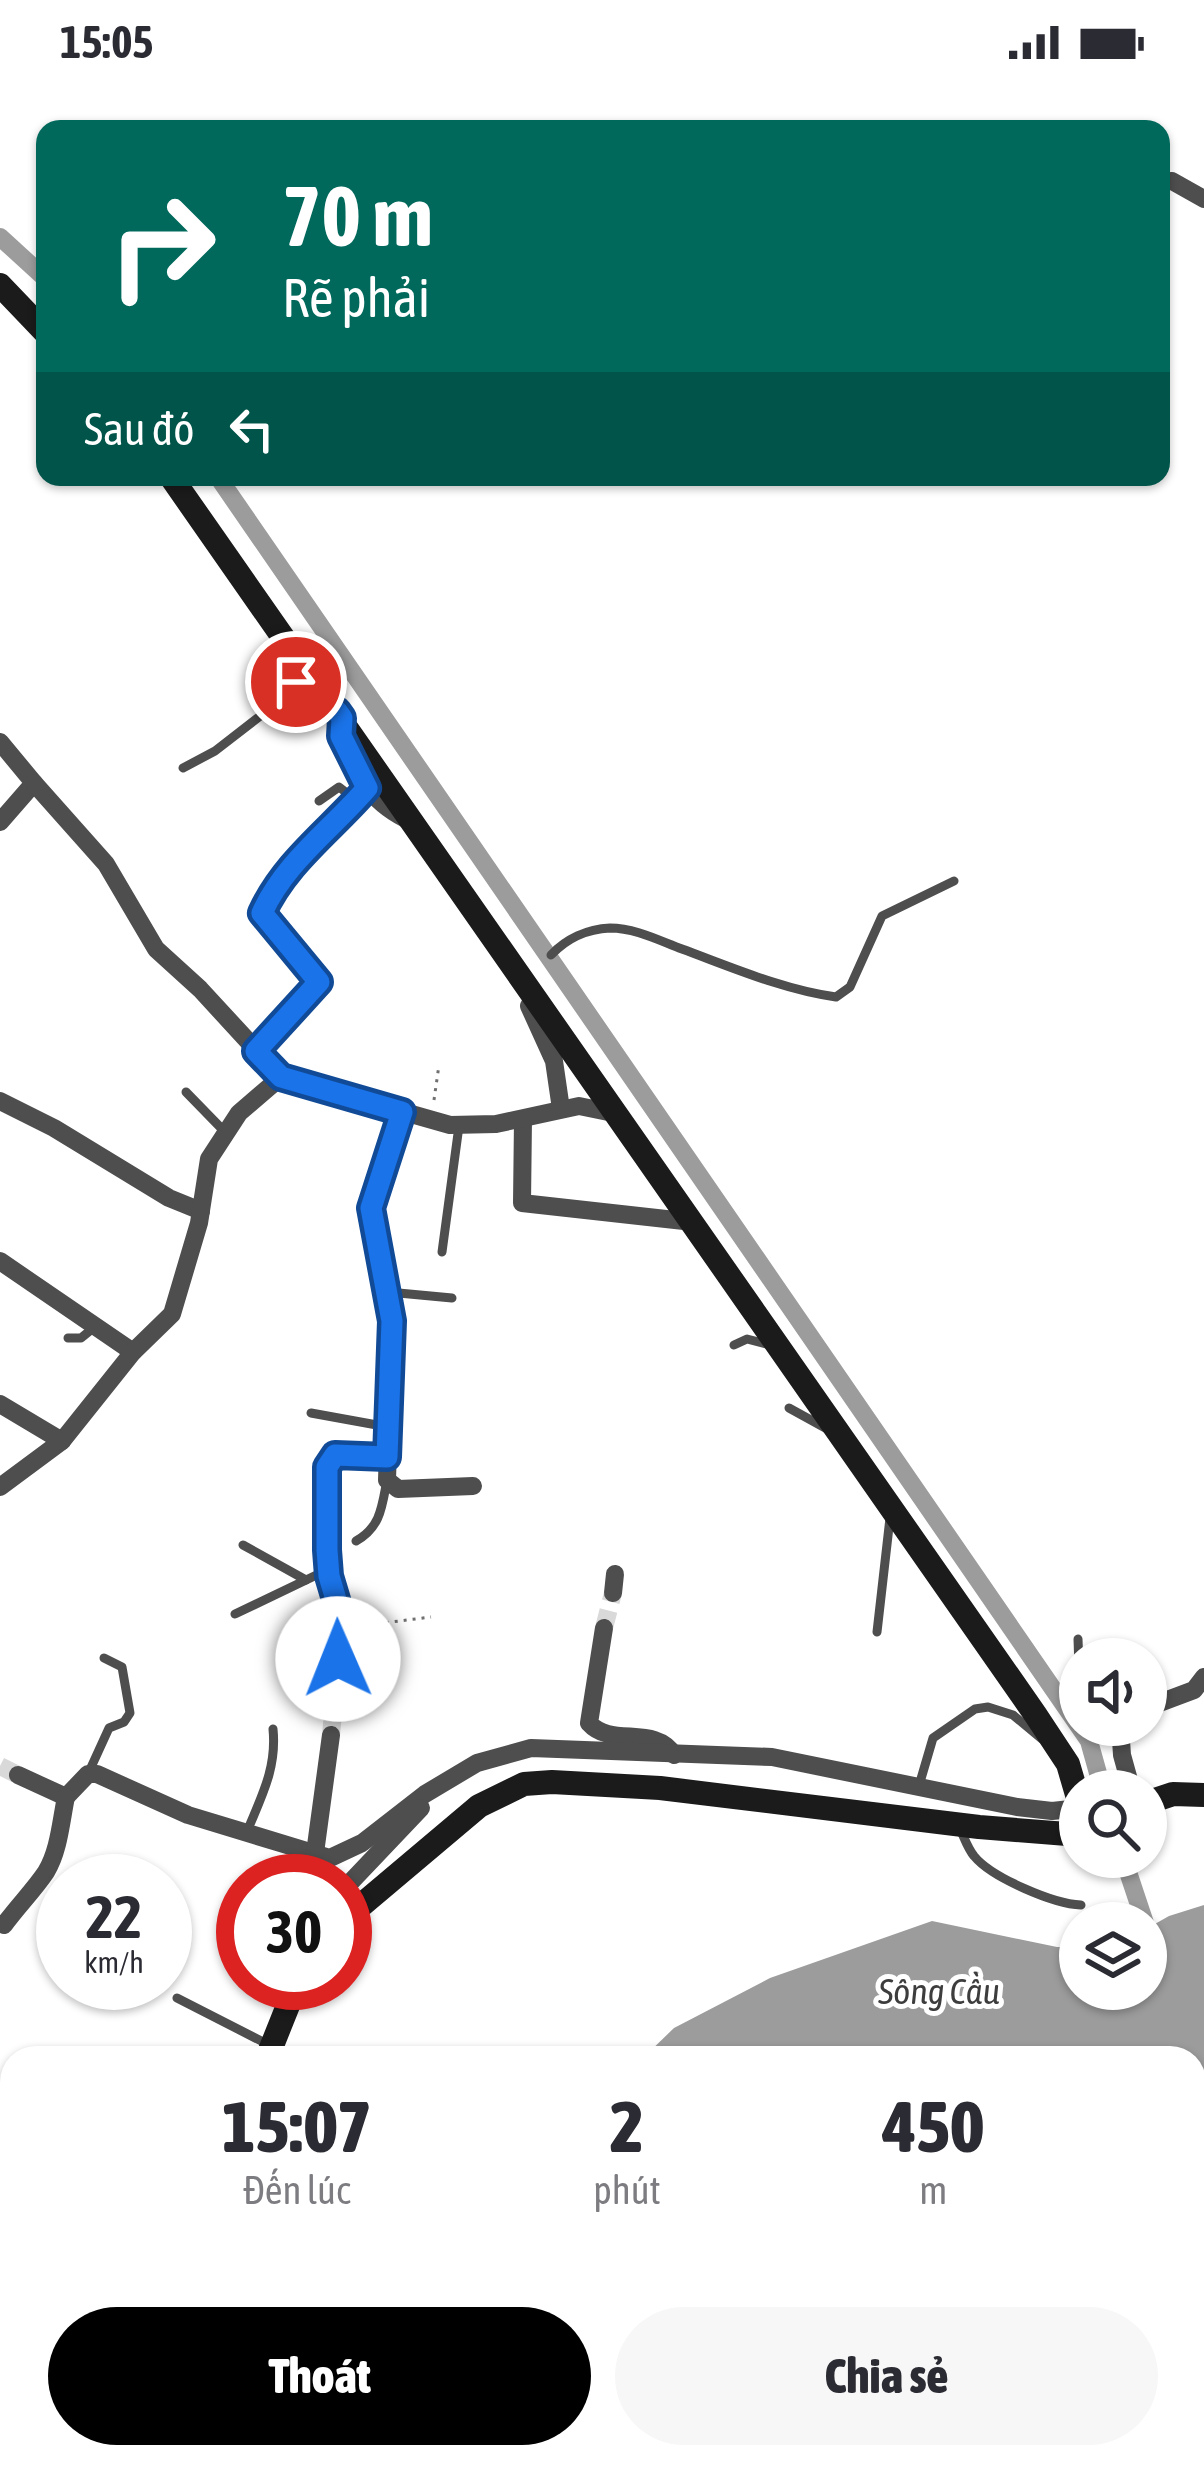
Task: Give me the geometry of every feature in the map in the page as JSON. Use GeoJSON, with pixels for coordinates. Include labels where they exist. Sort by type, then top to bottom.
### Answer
{"type":"FeatureCollection","features":[{"type":"Feature","properties":{"kind":"street"},"geometry":{"type":"LineString","coordinates":[[1170,181],[1204,199]]}},
{"type":"Feature","properties":{"kind":"street"},"geometry":{"type":"LineString","coordinates":[[0,285],[36,323]]}},
{"type":"Feature","properties":{"kind":"street"},"geometry":{"type":"LineString","coordinates":[[177,486],[529,977],[618,1114],[1062,1755],[1067,1770]]}},
{"type":"Feature","properties":{"kind":"street"},"geometry":{"type":"LineString","coordinates":[[281,631],[288,664],[299,686],[322,707],[340,714]]}},
{"type":"Feature","properties":{"kind":"street"},"geometry":{"type":"LineString","coordinates":[[340,714],[341,736],[362,794],[416,824]]}},
{"type":"Feature","properties":{"kind":"street"},"geometry":{"type":"LineString","coordinates":[[0,742],[106,865],[156,949],[281,1077],[459,1126],[523,1119],[579,1106],[618,1114]]}},
{"type":"Feature","properties":{"kind":"street"},"geometry":{"type":"LineString","coordinates":[[0,822],[34,783]]}},
{"type":"Feature","properties":{"kind":"street"},"geometry":{"type":"LineString","coordinates":[[256,1051],[319,982],[262,913],[314,838],[362,794]]}},
{"type":"Feature","properties":{"kind":"street"},"geometry":{"type":"LineString","coordinates":[[529,977],[527,1002],[554,1061],[561,1109]]}},
{"type":"Feature","properties":{"kind":"street"},"geometry":{"type":"LineString","coordinates":[[0,1487],[62,1441],[133,1352],[172,1314],[201,1211],[209,1159],[224,1131],[281,1077]]}},
{"type":"Feature","properties":{"kind":"street"},"geometry":{"type":"LineString","coordinates":[[0,1101],[201,1211]]}},
{"type":"Feature","properties":{"kind":"street"},"geometry":{"type":"LineString","coordinates":[[402,1112],[371,1208],[392,1321],[387,1480],[398,1489],[473,1486]]}},
{"type":"Feature","properties":{"kind":"street"},"geometry":{"type":"LineString","coordinates":[[523,1119],[522,1203],[693,1222]]}},
{"type":"Feature","properties":{"kind":"street"},"geometry":{"type":"LineString","coordinates":[[0,1262],[133,1352]]}},
{"type":"Feature","properties":{"kind":"street"},"geometry":{"type":"LineString","coordinates":[[0,1404],[62,1441]]}},
{"type":"Feature","properties":{"kind":"street"},"geometry":{"type":"LineString","coordinates":[[338,1659],[339,1628],[328,1569],[327,1467],[330,1457],[387,1457]]}},
{"type":"Feature","properties":{"kind":"street"},"geometry":{"type":"LineString","coordinates":[[604,1628],[589,1723],[598,1733],[656,1739],[667,1744],[674,1756]]}},
{"type":"Feature","properties":{"kind":"street"},"geometry":{"type":"LineString","coordinates":[[1167,1700],[1194,1690],[1204,1676]]}},
{"type":"Feature","properties":{"kind":"street"},"geometry":{"type":"LineString","coordinates":[[315,1853],[331,1735]]}},
{"type":"Feature","properties":{"kind":"street"},"geometry":{"type":"LineString","coordinates":[[4,1925],[44,1875],[54,1855],[66,1797],[88,1774],[188,1815],[338,1856],[477,1763],[531,1748],[772,1757],[918,1789],[1059,1810]]}},
{"type":"Feature","properties":{"kind":"street"},"geometry":{"type":"LineString","coordinates":[[18,1775],[66,1797]]}},
{"type":"Feature","properties":{"kind":"street"},"geometry":{"type":"LineString","coordinates":[[372,1860],[451,1780]]}},
{"type":"Feature","properties":{"kind":"street"},"geometry":{"type":"LineString","coordinates":[[372,1896],[479,1806],[524,1784],[552,1781],[660,1788],[1059,1833]]}},
{"type":"Feature","properties":{"kind":"street"},"geometry":{"type":"LineString","coordinates":[[1167,1796],[1204,1796]]}},
{"type":"Feature","properties":{"kind":"street"},"geometry":{"type":"LineString","coordinates":[[271,2046],[286,2010]]}},
{"type":"Feature","properties":{"kind":"lane"},"geometry":{"type":"LineString","coordinates":[[183,768],[215,752],[299,686]]}},
{"type":"Feature","properties":{"kind":"lane"},"geometry":{"type":"LineString","coordinates":[[319,801],[339,788],[362,794]]}},
{"type":"Feature","properties":{"kind":"lane"},"geometry":{"type":"LineString","coordinates":[[551,955],[564,941],[580,935],[605,928],[633,930],[836,997],[850,987],[882,916],[954,881]]}},
{"type":"Feature","properties":{"kind":"lane"},"geometry":{"type":"LineString","coordinates":[[186,1092],[224,1131]]}},
{"type":"Feature","properties":{"kind":"lane"},"geometry":{"type":"LineString","coordinates":[[442,1252],[459,1126]]}},
{"type":"Feature","properties":{"kind":"lane"},"geometry":{"type":"LineString","coordinates":[[388,1292],[452,1298]]}},
{"type":"Feature","properties":{"kind":"lane"},"geometry":{"type":"LineString","coordinates":[[68,1338],[81,1338],[97,1325]]}},
{"type":"Feature","properties":{"kind":"lane"},"geometry":{"type":"LineString","coordinates":[[734,1345],[763,1341],[784,1355]]}},
{"type":"Feature","properties":{"kind":"lane"},"geometry":{"type":"LineString","coordinates":[[789,1408],[839,1434]]}},
{"type":"Feature","properties":{"kind":"lane"},"geometry":{"type":"LineString","coordinates":[[311,1413],[388,1426]]}},
{"type":"Feature","properties":{"kind":"lane"},"geometry":{"type":"LineString","coordinates":[[356,1541],[370,1534],[381,1514],[387,1480]]}},
{"type":"Feature","properties":{"kind":"lane"},"geometry":{"type":"LineString","coordinates":[[877,1632],[891,1507]]}},
{"type":"Feature","properties":{"kind":"lane"},"geometry":{"type":"LineString","coordinates":[[243,1544],[306,1580]]}},
{"type":"Feature","properties":{"kind":"lane"},"geometry":{"type":"LineString","coordinates":[[235,1614],[328,1569]]}},
{"type":"Feature","properties":{"kind":"lane"},"geometry":{"type":"LineString","coordinates":[[88,1774],[109,1729],[130,1713],[122,1667],[104,1658]]}},
{"type":"Feature","properties":{"kind":"lane"},"geometry":{"type":"LineString","coordinates":[[918,1789],[933,1738],[975,1709],[1000,1709],[1013,1715],[1062,1755]]}},
{"type":"Feature","properties":{"kind":"lane"},"geometry":{"type":"LineString","coordinates":[[246,1834],[274,1766],[273,1729]]}},
{"type":"Feature","properties":{"kind":"lane"},"geometry":{"type":"LineString","coordinates":[[958,1825],[975,1858],[1059,1904]]}},
{"type":"Feature","properties":{"kind":"lane"},"geometry":{"type":"LineString","coordinates":[[192,2007],[259,2046]]}},
{"type":"Feature","properties":{"kind":"path"},"geometry":{"type":"LineString","coordinates":[[431,1120],[439,1066]]}},
{"type":"Feature","properties":{"kind":"path"},"geometry":{"type":"LineString","coordinates":[[339,1628],[431,1617]]}},
{"type":"Feature","properties":{"kind":"water","name":"Sông Cầu"},"geometry":{"type":"Polygon","coordinates":[[[1204,1905],[1204,2046],[655,2046],[674,2028],[770,1978],[932,1921],[1059,1947],[1059,2010],[1167,2010],[1167,1917],[1204,1905]]]}},
{"type":"Feature","properties":{"kind":"waterway"},"geometry":{"type":"LineString","coordinates":[[0,237],[36,270]]}},
{"type":"Feature","properties":{"kind":"waterway"},"geometry":{"type":"LineString","coordinates":[[224,486],[1089,1741],[1097,1770]]}},
{"type":"Feature","properties":{"kind":"waterway"},"geometry":{"type":"LineString","coordinates":[[1130,1878],[1138,1902]]}},
{"type":"Feature","properties":{"kind":"tunnel"},"geometry":{"type":"LineString","coordinates":[[604,1628],[613,1593]]}},
{"type":"Feature","properties":{"kind":"tunnel"},"geometry":{"type":"LineString","coordinates":[[331,1735],[338,1659]]}},
{"type":"Feature","properties":{"kind":"tunnel"},"geometry":{"type":"LineString","coordinates":[[0,1766],[18,1775]]}},
{"type":"Feature","properties":{"kind":"route"},"geometry":{"type":"LineString","coordinates":[[296,682],[313,700],[342,718],[341,736],[367,788],[344,815],[314,838],[262,913],[319,982],[256,1051],[281,1077],[402,1112],[371,1208],[392,1321],[387,1457],[335,1455],[327,1467],[327,1550],[340,1613],[338,1659]]}}]}
